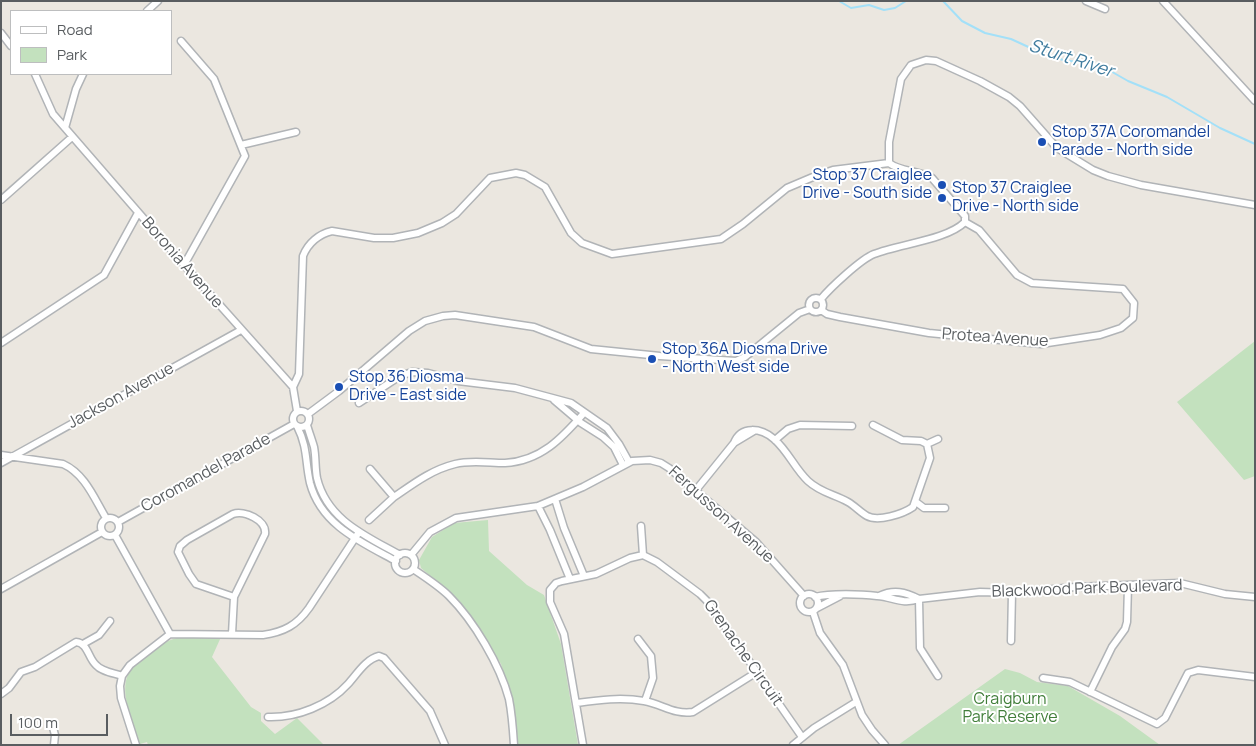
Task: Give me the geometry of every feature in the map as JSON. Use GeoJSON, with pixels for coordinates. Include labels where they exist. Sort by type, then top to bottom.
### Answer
{"type":"FeatureCollection","features":[{"type":"Feature","properties":{"kind":"street"},"geometry":{"type":"LineString","coordinates":[[148,10],[158,1]]}},
{"type":"Feature","properties":{"kind":"street"},"geometry":{"type":"LineString","coordinates":[[1086,1],[1105,10]]}},
{"type":"Feature","properties":{"kind":"street"},"geometry":{"type":"LineString","coordinates":[[1164,1],[1255,101]]}},
{"type":"Feature","properties":{"kind":"street"},"geometry":{"type":"LineString","coordinates":[[1,33],[10,45]]}},
{"type":"Feature","properties":{"kind":"street"},"geometry":{"type":"LineString","coordinates":[[181,41],[214,79],[245,156],[184,265]]}},
{"type":"Feature","properties":{"kind":"street"},"geometry":{"type":"LineString","coordinates":[[889,163],[889,142],[901,79],[911,65],[926,60],[936,61],[980,80],[1009,97],[1020,106],[1057,148],[1093,170],[1141,185],[1255,205]]}},
{"type":"Feature","properties":{"kind":"street","name":"Boronia Avenue"},"geometry":{"type":"LineString","coordinates":[[35,75],[49,109],[72,137],[241,330],[294,387]]}},
{"type":"Feature","properties":{"kind":"street"},"geometry":{"type":"LineString","coordinates":[[65,128],[82,75]]}},
{"type":"Feature","properties":{"kind":"street"},"geometry":{"type":"LineString","coordinates":[[241,144],[296,132]]}},
{"type":"Feature","properties":{"kind":"street"},"geometry":{"type":"LineString","coordinates":[[1,200],[72,137]]}},
{"type":"Feature","properties":{"kind":"street"},"geometry":{"type":"LineString","coordinates":[[400,555],[357,535],[341,530],[329,519],[318,504],[310,482],[304,439],[295,425],[293,417],[297,411],[294,387],[300,374],[303,256],[309,245],[327,232],[332,231],[374,238],[393,238],[418,233],[442,223],[456,214],[490,178],[516,173],[525,175],[546,187],[571,233],[582,243],[612,254],[721,238],[743,224],[787,188],[833,170],[889,163],[896,168],[925,174],[932,178],[965,216],[965,222],[950,232],[870,256],[829,289],[821,299]]}},
{"type":"Feature","properties":{"kind":"street"},"geometry":{"type":"LineString","coordinates":[[1,343],[104,275],[138,213]]}},
{"type":"Feature","properties":{"kind":"street","name":"Protea Avenue"},"geometry":{"type":"LineString","coordinates":[[821,310],[827,314],[840,317],[929,333],[1041,344],[1100,335],[1121,328],[1133,318],[1134,303],[1123,289],[1032,283],[1025,280],[1017,275],[979,230],[965,222]]}},
{"type":"Feature","properties":{"kind":"street"},"geometry":{"type":"LineString","coordinates":[[308,414],[339,391],[409,331],[425,321],[443,316],[534,327],[591,349],[736,361],[745,358],[799,313],[810,309],[817,312],[821,310],[824,306],[821,299],[812,298],[809,305],[810,309]]}},
{"type":"Feature","properties":{"kind":"street","name":"Jackson Avenue"},"geometry":{"type":"LineString","coordinates":[[1,463],[241,330]]}},
{"type":"Feature","properties":{"kind":"street"},"geometry":{"type":"LineString","coordinates":[[359,402],[400,376],[412,372],[428,373],[458,381],[515,388],[571,404],[584,412],[614,435],[626,463]]}},
{"type":"Feature","properties":{"kind":"street"},"geometry":{"type":"LineString","coordinates":[[553,399],[608,442],[626,463]]}},
{"type":"Feature","properties":{"kind":"street"},"geometry":{"type":"LineString","coordinates":[[297,411],[304,411],[308,414],[309,420],[307,425],[314,448],[317,478],[331,509],[357,535],[396,561]]}},
{"type":"Feature","properties":{"kind":"street"},"geometry":{"type":"LineString","coordinates":[[369,520],[394,497],[428,474],[457,463],[505,463],[533,457],[560,440],[584,412]]}},
{"type":"Feature","properties":{"kind":"street"},"geometry":{"type":"LineString","coordinates":[[295,425],[302,427],[307,425]]}},
{"type":"Feature","properties":{"kind":"street","name":"Coromandel Parade"},"geometry":{"type":"LineString","coordinates":[[118,522],[295,425]]}},
{"type":"Feature","properties":{"kind":"street"},"geometry":{"type":"LineString","coordinates":[[775,440],[788,429],[800,425],[852,426]]}},
{"type":"Feature","properties":{"kind":"street"},"geometry":{"type":"LineString","coordinates":[[873,425],[902,440],[921,441],[927,444]]}},
{"type":"Feature","properties":{"kind":"street"},"geometry":{"type":"LineString","coordinates":[[696,490],[734,443],[737,435],[743,431],[756,431],[764,433],[775,440],[808,480],[822,492],[848,502],[864,515],[873,519],[880,519],[909,509],[916,502],[930,458],[927,444]]}},
{"type":"Feature","properties":{"kind":"street"},"geometry":{"type":"LineString","coordinates":[[927,444],[938,439]]}},
{"type":"Feature","properties":{"kind":"street"},"geometry":{"type":"LineString","coordinates":[[1,455],[63,464],[72,468],[80,475],[106,518]]}},
{"type":"Feature","properties":{"kind":"street","name":"Fergusson Avenue"},"geometry":{"type":"LineString","coordinates":[[411,555],[430,532],[456,518],[538,506],[582,488],[626,463],[640,459],[661,463],[696,490],[756,542],[804,596]]}},
{"type":"Feature","properties":{"kind":"street"},"geometry":{"type":"LineString","coordinates":[[370,469],[394,497]]}},
{"type":"Feature","properties":{"kind":"street"},"geometry":{"type":"LineString","coordinates":[[555,499],[564,528],[584,576]]}},
{"type":"Feature","properties":{"kind":"street"},"geometry":{"type":"LineString","coordinates":[[916,502],[924,508],[945,508]]}},
{"type":"Feature","properties":{"kind":"street"},"geometry":{"type":"LineString","coordinates":[[538,506],[570,579]]}},
{"type":"Feature","properties":{"kind":"street"},"geometry":{"type":"LineString","coordinates":[[232,634],[234,597],[266,529],[262,524],[245,513],[239,512],[187,540],[180,546],[178,552],[196,584],[234,597]]}},
{"type":"Feature","properties":{"kind":"street"},"geometry":{"type":"LineString","coordinates":[[102,532],[102,522],[106,518],[112,518],[118,522],[119,530],[115,535]]}},
{"type":"Feature","properties":{"kind":"street"},"geometry":{"type":"LineString","coordinates":[[583,745],[564,634],[549,597],[550,590],[556,583],[596,574],[630,558],[643,555],[641,526]]}},
{"type":"Feature","properties":{"kind":"street"},"geometry":{"type":"LineString","coordinates":[[102,532],[106,535],[115,535]]}},
{"type":"Feature","properties":{"kind":"street"},"geometry":{"type":"LineString","coordinates":[[1,589],[102,532]]}},
{"type":"Feature","properties":{"kind":"street"},"geometry":{"type":"LineString","coordinates":[[115,535],[170,634]]}},
{"type":"Feature","properties":{"kind":"street"},"geometry":{"type":"LineString","coordinates":[[136,745],[121,698],[120,686],[122,676],[130,665],[170,634],[263,635],[277,633],[289,628],[301,619],[357,535]]}},
{"type":"Feature","properties":{"kind":"street"},"geometry":{"type":"LineString","coordinates":[[406,553],[411,555],[414,560],[413,569],[408,572],[402,572],[397,567],[396,561],[400,555],[406,553]]}},
{"type":"Feature","properties":{"kind":"street","name":"Grenache Circuit"},"geometry":{"type":"LineString","coordinates":[[643,555],[657,562],[700,594],[802,737]]}},
{"type":"Feature","properties":{"kind":"street"},"geometry":{"type":"LineString","coordinates":[[413,569],[448,595],[458,605],[495,662],[502,676],[509,700],[514,745]]}},
{"type":"Feature","properties":{"kind":"street","name":"Blackwood Park Boulevard"},"geometry":{"type":"LineString","coordinates":[[815,597],[827,594],[879,596],[897,591],[910,594],[919,599],[980,592],[1180,584],[1226,594],[1255,597]]}},
{"type":"Feature","properties":{"kind":"street"},"geometry":{"type":"LineString","coordinates":[[1090,692],[1112,647],[1125,629],[1127,622],[1128,586]]}},
{"type":"Feature","properties":{"kind":"street"},"geometry":{"type":"LineString","coordinates":[[1011,641],[1012,592]]}},
{"type":"Feature","properties":{"kind":"street"},"geometry":{"type":"LineString","coordinates":[[815,610],[804,612],[800,607],[800,601],[804,596],[811,594],[818,602],[815,610],[820,633],[843,665],[862,715],[885,745]]}},
{"type":"Feature","properties":{"kind":"street","name":"Blackwood Park Boulevard"},"geometry":{"type":"LineString","coordinates":[[815,610],[841,595]]}},
{"type":"Feature","properties":{"kind":"street"},"geometry":{"type":"LineString","coordinates":[[919,599],[920,648],[938,676]]}},
{"type":"Feature","properties":{"kind":"street"},"geometry":{"type":"LineString","coordinates":[[83,644],[99,635],[110,621]]}},
{"type":"Feature","properties":{"kind":"street"},"geometry":{"type":"LineString","coordinates":[[638,639],[650,656],[652,678],[645,701]]}},
{"type":"Feature","properties":{"kind":"street"},"geometry":{"type":"LineString","coordinates":[[1,694],[9,688],[21,672],[35,667],[76,642],[83,644],[95,665],[122,676]]}},
{"type":"Feature","properties":{"kind":"street"},"geometry":{"type":"LineString","coordinates":[[268,717],[286,716],[320,705],[346,686],[370,660],[379,656],[384,658],[430,711],[445,745]]}},
{"type":"Feature","properties":{"kind":"street"},"geometry":{"type":"LineString","coordinates":[[1043,678],[1070,682],[1157,724],[1165,718],[1188,673],[1198,670],[1255,678]]}},
{"type":"Feature","properties":{"kind":"street"},"geometry":{"type":"LineString","coordinates":[[577,703],[623,698],[645,701],[676,712],[693,712],[757,672]]}},
{"type":"Feature","properties":{"kind":"street"},"geometry":{"type":"LineString","coordinates":[[793,745],[802,737],[856,702]]}},
{"type":"Feature","properties":{"kind":"street"},"geometry":{"type":"LineString","coordinates":[[52,724],[55,735],[54,745]]}},
{"type":"Feature","properties":{"kind":"green space"},"geometry":{"type":"Polygon","coordinates":[[[1255,341],[1255,476],[1244,480],[1177,402],[1255,341]]]}},
{"type":"Feature","properties":{"kind":"green space"},"geometry":{"type":"Polygon","coordinates":[[[488,520],[489,551],[527,585],[544,595],[561,644],[578,745],[517,745],[513,704],[501,664],[479,628],[453,595],[421,568],[419,560],[432,537],[454,523],[488,520]]]}},
{"type":"Feature","properties":{"kind":"green space"},"geometry":{"type":"Polygon","coordinates":[[[182,637],[221,637],[212,657],[251,707],[261,713],[261,721],[275,734],[297,718],[324,745],[148,745],[147,742],[140,744],[128,707],[125,686],[127,678],[133,668],[160,646],[172,639],[182,637]]]}},
{"type":"Feature","properties":{"kind":"green space","name":"Craigburn Park Reserve"},"geometry":{"type":"Polygon","coordinates":[[[1005,669],[1020,673],[1037,682],[1068,686],[1120,716],[1160,745],[898,745],[1005,669]]]}},
{"type":"Feature","properties":{"kind":"waterway","name":"Sturt River"},"geometry":{"type":"LineString","coordinates":[[839,1],[851,8],[869,5],[884,10],[895,8],[906,1]]}},
{"type":"Feature","properties":{"kind":"waterway","name":"Sturt River"},"geometry":{"type":"LineString","coordinates":[[943,1],[962,21],[985,33],[1011,39],[1063,60],[1107,69],[1128,81],[1167,97],[1220,128],[1255,144]]}},
{"type":"Feature","properties":{"kind":"place","name":"Stop 37A Coromandel Parade - North side"},"geometry":{"type":"Point","coordinates":[1042,142]}},
{"type":"Feature","properties":{"kind":"place","name":"Stop 37 Craiglee Drive - South side"},"geometry":{"type":"Point","coordinates":[942,185]}},
{"type":"Feature","properties":{"kind":"place","name":"Stop 37 Craiglee Drive - North side"},"geometry":{"type":"Point","coordinates":[942,198]}},
{"type":"Feature","properties":{"kind":"place","name":"Stop 36A Diosma Drive - North West side"},"geometry":{"type":"Point","coordinates":[652,359]}},
{"type":"Feature","properties":{"kind":"place","name":"Stop 36 Diosma Drive - East side"},"geometry":{"type":"Point","coordinates":[339,387]}}]}
